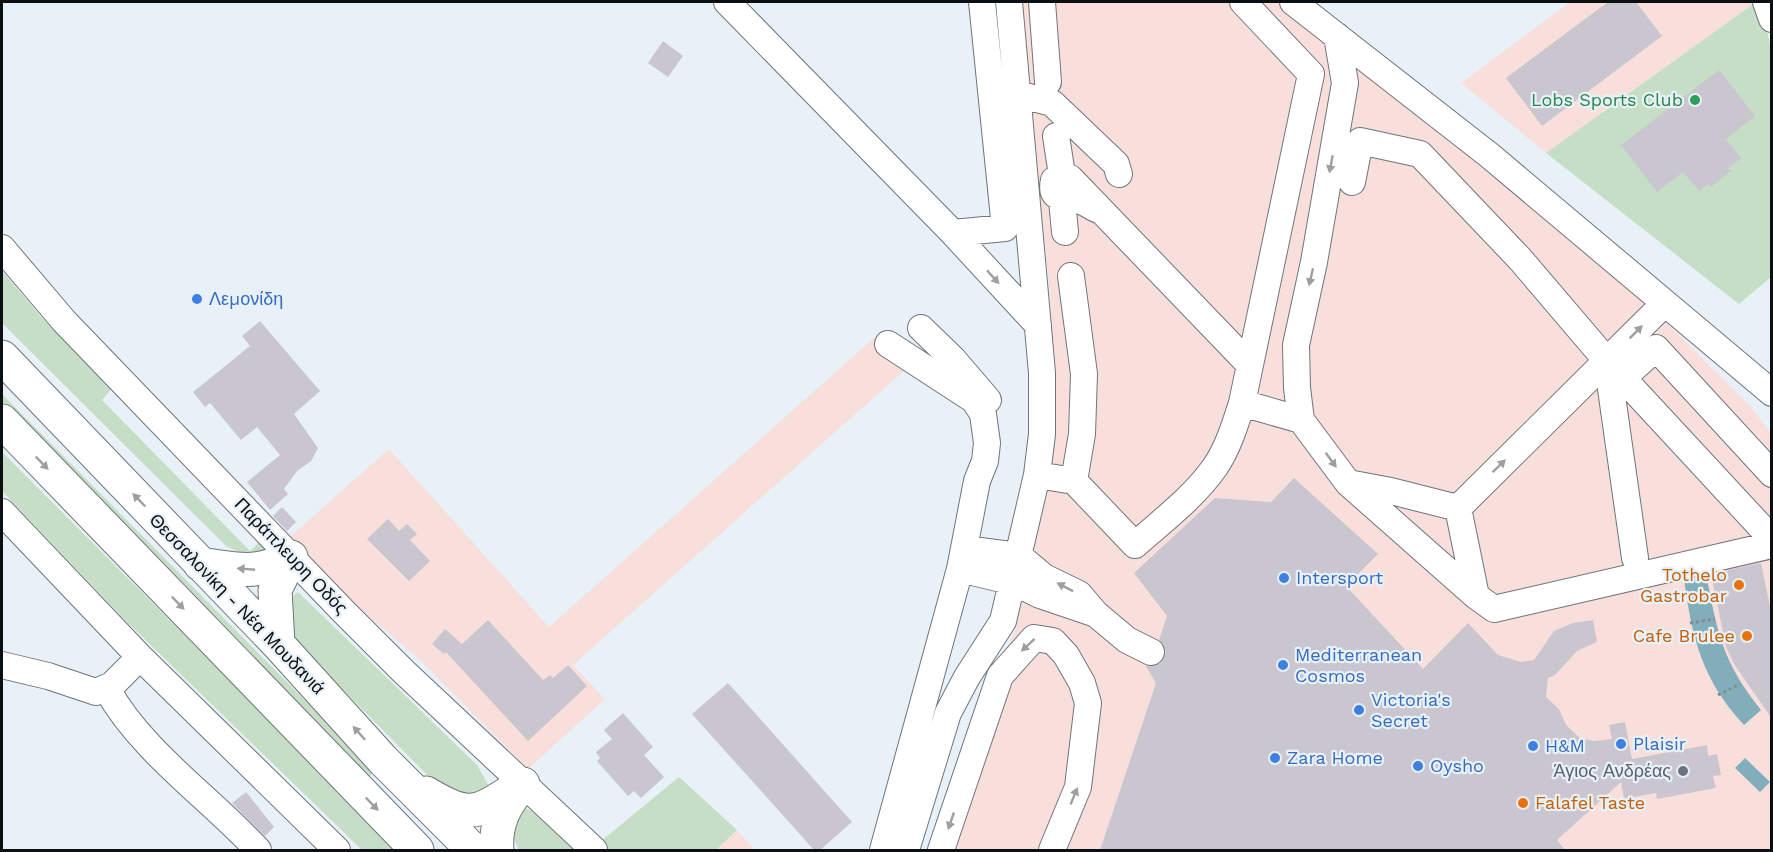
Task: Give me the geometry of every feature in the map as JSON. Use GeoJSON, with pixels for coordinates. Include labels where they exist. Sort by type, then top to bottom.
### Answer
{"type":"FeatureCollection","features":[{"type":"Feature","properties":{"kind":"highway","name":"Θεσσαλονίκη - Νέα Μουδανιά"},"geometry":{"type":"LineString","coordinates":[[2,357],[278,644],[384,760],[473,850]]}},
{"type":"Feature","properties":{"kind":"highway"},"geometry":{"type":"LineString","coordinates":[[2,421],[417,850]]}},
{"type":"Feature","properties":{"kind":"highway"},"geometry":{"type":"LineString","coordinates":[[200,564],[255,571],[274,566],[291,557]]}},
{"type":"Feature","properties":{"kind":"highway"},"geometry":{"type":"LineString","coordinates":[[278,644],[275,590],[291,557]]}},
{"type":"Feature","properties":{"kind":"highway"},"geometry":{"type":"LineString","coordinates":[[384,760],[439,801],[472,812],[489,807],[523,784]]}},
{"type":"Feature","properties":{"kind":"highway"},"geometry":{"type":"LineString","coordinates":[[497,850],[499,822],[506,803],[523,784]]}},
{"type":"Feature","properties":{"kind":"street"},"geometry":{"type":"LineString","coordinates":[[727,2],[953,233],[1038,325]]}},
{"type":"Feature","properties":{"kind":"street"},"geometry":{"type":"LineString","coordinates":[[953,233],[1005,228],[982,2]]}},
{"type":"Feature","properties":{"kind":"street"},"geometry":{"type":"LineString","coordinates":[[906,850],[948,713],[1003,621],[1014,582],[1037,475],[1042,424],[1042,373],[1009,2]]}},
{"type":"Feature","properties":{"kind":"street"},"geometry":{"type":"LineString","coordinates":[[1042,2],[1048,82]]}},
{"type":"Feature","properties":{"kind":"street"},"geometry":{"type":"LineString","coordinates":[[1037,475],[1074,481],[1135,545],[1167,517],[1216,466],[1226,448],[1242,403],[1311,74],[1243,2]]}},
{"type":"Feature","properties":{"kind":"street"},"geometry":{"type":"LineString","coordinates":[[1293,2],[1489,155],[1772,393]]}},
{"type":"Feature","properties":{"kind":"street"},"geometry":{"type":"LineString","coordinates":[[1766,2],[1772,19]]}},
{"type":"Feature","properties":{"kind":"street"},"geometry":{"type":"LineString","coordinates":[[1337,36],[1345,82],[1314,262],[1296,345],[1301,420],[1348,483],[1476,596],[1494,609],[1772,545]]}},
{"type":"Feature","properties":{"kind":"street"},"geometry":{"type":"LineString","coordinates":[[1341,110],[1366,80],[1387,77]]}},
{"type":"Feature","properties":{"kind":"street"},"geometry":{"type":"LineString","coordinates":[[1018,94],[1052,103],[1116,164],[1119,174],[1109,170],[1059,120],[1044,116],[1029,125],[1023,140]]}},
{"type":"Feature","properties":{"kind":"street"},"geometry":{"type":"LineString","coordinates":[[1056,136],[1065,232]]}},
{"type":"Feature","properties":{"kind":"street"},"geometry":{"type":"LineString","coordinates":[[1352,182],[1360,141],[1420,154],[1536,276],[1615,370],[1772,539]]}},
{"type":"Feature","properties":{"kind":"street"},"geometry":{"type":"LineString","coordinates":[[1062,188],[1070,178],[1249,364]]}},
{"type":"Feature","properties":{"kind":"street","name":"Παράπλευρη Οδός"},"geometry":{"type":"LineString","coordinates":[[2,248],[64,321],[403,671],[594,850]]}},
{"type":"Feature","properties":{"kind":"street"},"geometry":{"type":"LineString","coordinates":[[1071,276],[1084,374],[1082,434],[1074,481]]}},
{"type":"Feature","properties":{"kind":"street"},"geometry":{"type":"LineString","coordinates":[[1458,508],[1615,370],[1665,303]]}},
{"type":"Feature","properties":{"kind":"street"},"geometry":{"type":"LineString","coordinates":[[883,850],[963,559],[977,481],[998,430],[987,398],[921,327]]}},
{"type":"Feature","properties":{"kind":"street"},"geometry":{"type":"LineString","coordinates":[[888,344],[974,400],[983,414],[987,443],[985,461]]}},
{"type":"Feature","properties":{"kind":"street"},"geometry":{"type":"LineString","coordinates":[[1615,370],[1656,348],[1772,474]]}},
{"type":"Feature","properties":{"kind":"street"},"geometry":{"type":"LineString","coordinates":[[1615,370],[1635,558]]}},
{"type":"Feature","properties":{"kind":"street"},"geometry":{"type":"LineString","coordinates":[[1242,403],[1301,420]]}},
{"type":"Feature","properties":{"kind":"street"},"geometry":{"type":"LineString","coordinates":[[1348,483],[1391,490],[1458,508]]}},
{"type":"Feature","properties":{"kind":"street"},"geometry":{"type":"LineString","coordinates":[[1458,508],[1476,596]]}},
{"type":"Feature","properties":{"kind":"street"},"geometry":{"type":"LineString","coordinates":[[2,512],[140,657],[336,850]]}},
{"type":"Feature","properties":{"kind":"street"},"geometry":{"type":"LineString","coordinates":[[1596,571],[1635,558],[1677,554]]}},
{"type":"Feature","properties":{"kind":"street"},"geometry":{"type":"LineString","coordinates":[[963,559],[1019,556],[1044,577],[1079,594],[1096,614],[1126,640],[1151,652]]}},
{"type":"Feature","properties":{"kind":"street"},"geometry":{"type":"LineString","coordinates":[[963,559],[1040,595],[1096,614]]}},
{"type":"Feature","properties":{"kind":"street"},"geometry":{"type":"LineString","coordinates":[[941,850],[1000,676],[1034,638],[1053,641],[1065,655],[1082,683],[1088,703],[1078,787],[1052,850]]}},
{"type":"Feature","properties":{"kind":"street"},"geometry":{"type":"LineString","coordinates":[[2,665],[48,676],[92,692],[107,689],[140,657]]}},
{"type":"Feature","properties":{"kind":"street"},"geometry":{"type":"LineString","coordinates":[[107,689],[117,708],[141,734],[258,850]]}},
{"type":"Feature","properties":{"kind":"path"},"geometry":{"type":"LineString","coordinates":[[1690,623],[1715,619]]}},
{"type":"Feature","properties":{"kind":"path"},"geometry":{"type":"LineString","coordinates":[[1719,695],[1740,684]]}},
{"type":"Feature","properties":{"kind":"shaded area","name":"Mediterranean Cosmos"},"geometry":{"type":"Polygon","coordinates":[[[1010,2],[1306,2],[1471,127],[1751,407],[1771,433],[1771,850],[930,850],[971,717],[1016,629],[1055,435],[1051,305],[1042,215],[1010,2]]]}},
{"type":"Feature","properties":{"kind":"shaded area"},"geometry":{"type":"Polygon","coordinates":[[[1570,2],[1756,2],[1546,153],[1461,83],[1570,2]]]}},
{"type":"Feature","properties":{"kind":"shaded area"},"geometry":{"type":"Polygon","coordinates":[[[874,338],[905,370],[573,665],[605,699],[528,769],[420,660],[283,543],[389,449],[549,627],[874,338]]]}},
{"type":"Feature","properties":{"kind":"shaded area"},"geometry":{"type":"Polygon","coordinates":[[[737,830],[755,850],[716,850],[737,830]]]}},
{"type":"Feature","properties":{"kind":"green space","name":"Lobs Sports Club"},"geometry":{"type":"Polygon","coordinates":[[[1759,2],[1771,47],[1771,277],[1739,304],[1546,153],[1759,2]]]}},
{"type":"Feature","properties":{"kind":"green space"},"geometry":{"type":"Polygon","coordinates":[[[2,271],[42,318],[113,387],[102,400],[250,551],[261,541],[268,552],[256,560],[226,546],[2,323],[2,271]]]}},
{"type":"Feature","properties":{"kind":"green space"},"geometry":{"type":"Polygon","coordinates":[[[2,394],[375,771],[368,778],[2,408],[2,394]]]}},
{"type":"Feature","properties":{"kind":"green space"},"geometry":{"type":"Polygon","coordinates":[[[2,452],[339,790],[395,850],[362,850],[125,620],[2,491],[2,452]]]}},
{"type":"Feature","properties":{"kind":"green space"},"geometry":{"type":"Polygon","coordinates":[[[298,592],[477,765],[490,788],[483,802],[445,793],[284,630],[280,607],[298,592]]]}},
{"type":"Feature","properties":{"kind":"green space"},"geometry":{"type":"Polygon","coordinates":[[[679,777],[737,830],[716,850],[609,850],[600,842],[679,777]]]}},
{"type":"Feature","properties":{"kind":"green space"},"geometry":{"type":"Polygon","coordinates":[[[524,808],[536,812],[578,850],[519,850],[507,825],[524,808]]]}},
{"type":"Feature","properties":{"kind":"water"},"geometry":{"type":"Polygon","coordinates":[[[1706,574],[1723,646],[1738,677],[1761,710],[1744,725],[1718,692],[1695,639],[1684,579],[1706,574]]]}},
{"type":"Feature","properties":{"kind":"water"},"geometry":{"type":"Polygon","coordinates":[[[1745,758],[1770,782],[1760,792],[1735,768],[1745,758]]]}},
{"type":"Feature","properties":{"kind":"building"},"geometry":{"type":"Polygon","coordinates":[[[1608,2],[1636,2],[1662,36],[1542,126],[1506,78],[1608,2]]]}},
{"type":"Feature","properties":{"kind":"building"},"geometry":{"type":"Polygon","coordinates":[[[663,41],[683,56],[668,77],[648,63],[663,41]]]}},
{"type":"Feature","properties":{"kind":"building"},"geometry":{"type":"Polygon","coordinates":[[[1719,70],[1755,116],[1726,139],[1741,158],[1728,168],[1731,171],[1711,187],[1708,184],[1699,191],[1683,172],[1657,192],[1621,145],[1719,70]]]}},
{"type":"Feature","properties":{"kind":"building"},"geometry":{"type":"Polygon","coordinates":[[[260,321],[320,391],[294,414],[318,448],[311,461],[297,471],[284,489],[288,494],[270,510],[247,482],[280,455],[257,427],[241,440],[210,403],[205,407],[193,392],[250,346],[242,336],[260,321]]]}},
{"type":"Feature","properties":{"kind":"building","name":"Mediterranean Cosmos"},"geometry":{"type":"Polygon","coordinates":[[[1294,478],[1378,554],[1346,586],[1423,669],[1468,623],[1498,655],[1521,662],[1534,660],[1554,631],[1573,623],[1593,620],[1597,642],[1577,651],[1555,675],[1548,678],[1546,697],[1559,709],[1566,725],[1580,738],[1594,741],[1612,739],[1609,725],[1625,722],[1632,759],[1707,745],[1708,756],[1717,754],[1721,775],[1713,776],[1716,788],[1657,799],[1656,793],[1624,799],[1621,782],[1557,840],[1565,850],[1100,850],[1156,683],[1146,666],[1160,664],[1166,652],[1159,640],[1167,616],[1134,573],[1215,498],[1271,502],[1294,478]]]}},
{"type":"Feature","properties":{"kind":"building"},"geometry":{"type":"Polygon","coordinates":[[[282,507],[296,522],[287,531],[273,516],[282,507]]]}},
{"type":"Feature","properties":{"kind":"building"},"geometry":{"type":"Polygon","coordinates":[[[388,519],[399,531],[407,524],[417,534],[410,540],[430,561],[409,581],[367,539],[388,519]]]}},
{"type":"Feature","properties":{"kind":"building"},"geometry":{"type":"Polygon","coordinates":[[[1761,563],[1772,616],[1772,719],[1734,664],[1726,647],[1711,574],[1761,563]]]}},
{"type":"Feature","properties":{"kind":"building"},"geometry":{"type":"Polygon","coordinates":[[[488,620],[543,680],[550,675],[553,678],[568,665],[587,686],[528,741],[446,652],[444,654],[432,644],[445,629],[462,644],[488,620]]]}},
{"type":"Feature","properties":{"kind":"building"},"geometry":{"type":"Polygon","coordinates":[[[728,683],[852,822],[820,850],[814,850],[692,714],[728,683]]]}},
{"type":"Feature","properties":{"kind":"building"},"geometry":{"type":"Polygon","coordinates":[[[623,713],[653,747],[644,755],[664,777],[641,798],[634,791],[628,796],[597,761],[600,758],[596,752],[612,739],[604,730],[623,713]]]}},
{"type":"Feature","properties":{"kind":"building"},"geometry":{"type":"Polygon","coordinates":[[[246,792],[274,827],[265,836],[232,803],[246,792]]]}},
{"type":"Feature","properties":{"kind":"place","name":"Lobs Sports Club"},"geometry":{"type":"Point","coordinates":[1695,100]}},
{"type":"Feature","properties":{"kind":"place","name":"Λεμονίδη"},"geometry":{"type":"Point","coordinates":[197,299]}},
{"type":"Feature","properties":{"kind":"place","name":"Intersport"},"geometry":{"type":"Point","coordinates":[1284,578]}},
{"type":"Feature","properties":{"kind":"place","name":"Tothelo Gastrobar"},"geometry":{"type":"Point","coordinates":[1739,585]}},
{"type":"Feature","properties":{"kind":"place","name":"Cafe Brulee"},"geometry":{"type":"Point","coordinates":[1747,636]}},
{"type":"Feature","properties":{"kind":"place","name":"Mediterranean Cosmos"},"geometry":{"type":"Point","coordinates":[1283,665]}},
{"type":"Feature","properties":{"kind":"place","name":"Victoria's Secret"},"geometry":{"type":"Point","coordinates":[1359,710]}},
{"type":"Feature","properties":{"kind":"place","name":"Plaisir"},"geometry":{"type":"Point","coordinates":[1621,744]}},
{"type":"Feature","properties":{"kind":"place","name":"H&M"},"geometry":{"type":"Point","coordinates":[1533,746]}},
{"type":"Feature","properties":{"kind":"place","name":"Zara Home"},"geometry":{"type":"Point","coordinates":[1275,758]}},
{"type":"Feature","properties":{"kind":"place","name":"Oysho"},"geometry":{"type":"Point","coordinates":[1418,766]}},
{"type":"Feature","properties":{"kind":"place","name":"Άγιος Ανδρέας"},"geometry":{"type":"Point","coordinates":[1683,771]}},
{"type":"Feature","properties":{"kind":"place","name":"Falafel Taste"},"geometry":{"type":"Point","coordinates":[1523,803]}}]}
